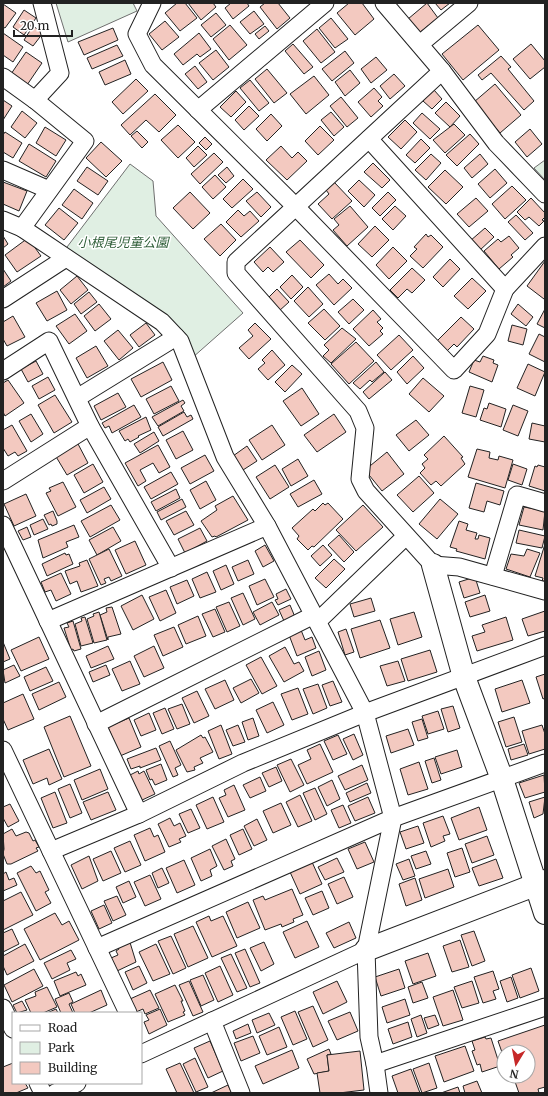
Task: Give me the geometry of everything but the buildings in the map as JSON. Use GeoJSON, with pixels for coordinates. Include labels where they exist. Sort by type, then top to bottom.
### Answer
{"type":"FeatureCollection","features":[{"type":"Feature","properties":{"kind":"street"},"geometry":{"type":"LineString","coordinates":[[35,100],[60,73],[42,3]]}},
{"type":"Feature","properties":{"kind":"street"},"geometry":{"type":"LineString","coordinates":[[152,3],[137,34],[153,65],[296,207],[454,370],[487,334],[505,290],[545,246]]}},
{"type":"Feature","properties":{"kind":"street"},"geometry":{"type":"LineString","coordinates":[[198,110],[325,3]]}},
{"type":"Feature","properties":{"kind":"street"},"geometry":{"type":"LineString","coordinates":[[384,3],[442,71],[496,143],[545,194]]}},
{"type":"Feature","properties":{"kind":"street"},"geometry":{"type":"LineString","coordinates":[[420,44],[468,3]]}},
{"type":"Feature","properties":{"kind":"street"},"geometry":{"type":"LineString","coordinates":[[442,71],[236,262],[236,273],[358,411],[365,428],[360,479],[366,491],[433,565],[464,677],[540,883],[545,913]]}},
{"type":"Feature","properties":{"kind":"street"},"geometry":{"type":"LineString","coordinates":[[3,77],[35,100],[85,141],[22,228]]}},
{"type":"Feature","properties":{"kind":"street"},"geometry":{"type":"LineString","coordinates":[[369,139],[505,290]]}},
{"type":"Feature","properties":{"kind":"street"},"geometry":{"type":"LineString","coordinates":[[3,170],[49,190]]}},
{"type":"Feature","properties":{"kind":"street"},"geometry":{"type":"LineString","coordinates":[[3,220],[22,228],[162,322],[180,341],[225,456],[267,526],[365,713],[393,818],[366,950],[369,1037],[379,1093]]}},
{"type":"Feature","properties":{"kind":"street"},"geometry":{"type":"LineString","coordinates":[[3,299],[66,258]]}},
{"type":"Feature","properties":{"kind":"street"},"geometry":{"type":"LineString","coordinates":[[77,398],[176,337]]}},
{"type":"Feature","properties":{"kind":"street"},"geometry":{"type":"LineString","coordinates":[[3,370],[49,341],[90,426],[171,568]]}},
{"type":"Feature","properties":{"kind":"street"},"geometry":{"type":"LineString","coordinates":[[3,481],[90,426]]}},
{"type":"Feature","properties":{"kind":"street"},"geometry":{"type":"LineString","coordinates":[[493,576],[517,495],[545,503]]}},
{"type":"Feature","properties":{"kind":"street"},"geometry":{"type":"LineString","coordinates":[[3,525],[139,814]]}},
{"type":"Feature","properties":{"kind":"street"},"geometry":{"type":"LineString","coordinates":[[48,621],[267,526]]}},
{"type":"Feature","properties":{"kind":"street"},"geometry":{"type":"LineString","coordinates":[[96,724],[316,618],[406,536]]}},
{"type":"Feature","properties":{"kind":"street"},"geometry":{"type":"LineString","coordinates":[[433,565],[460,567],[545,591]]}},
{"type":"Feature","properties":{"kind":"street"},"geometry":{"type":"LineString","coordinates":[[51,851],[139,814],[243,763],[365,713],[545,646]]}},
{"type":"Feature","properties":{"kind":"street"},"geometry":{"type":"LineString","coordinates":[[3,750],[128,1012]]}},
{"type":"Feature","properties":{"kind":"street"},"geometry":{"type":"LineString","coordinates":[[97,948],[393,818],[545,763]]}},
{"type":"Feature","properties":{"kind":"street"},"geometry":{"type":"LineString","coordinates":[[143,1048],[212,1021],[366,950],[540,883]]}},
{"type":"Feature","properties":{"kind":"street"},"geometry":{"type":"LineString","coordinates":[[375,1064],[545,1006]]}},
{"type":"Feature","properties":{"kind":"street"},"geometry":{"type":"LineString","coordinates":[[3,1008],[12,1027]]}},
{"type":"Feature","properties":{"kind":"street"},"geometry":{"type":"LineString","coordinates":[[212,1021],[241,1093]]}},
{"type":"Feature","properties":{"kind":"street"},"geometry":{"type":"LineString","coordinates":[[38,1084],[43,1093]]}},
{"type":"Feature","properties":{"kind":"street"},"geometry":{"type":"LineString","coordinates":[[55,1093],[74,1084]]}},
{"type":"Feature","properties":{"kind":"green space"},"geometry":{"type":"Polygon","coordinates":[[[56,3],[133,3],[137,11],[68,42],[56,3]]]}},
{"type":"Feature","properties":{"kind":"green space"},"geometry":{"type":"Polygon","coordinates":[[[545,160],[545,180],[534,168],[545,160]]]}},
{"type":"Feature","properties":{"kind":"green space","name":"小根尾児童公園"},"geometry":{"type":"Polygon","coordinates":[[[130,164],[153,181],[156,216],[243,313],[192,358],[64,251],[130,164]]]}}]}
